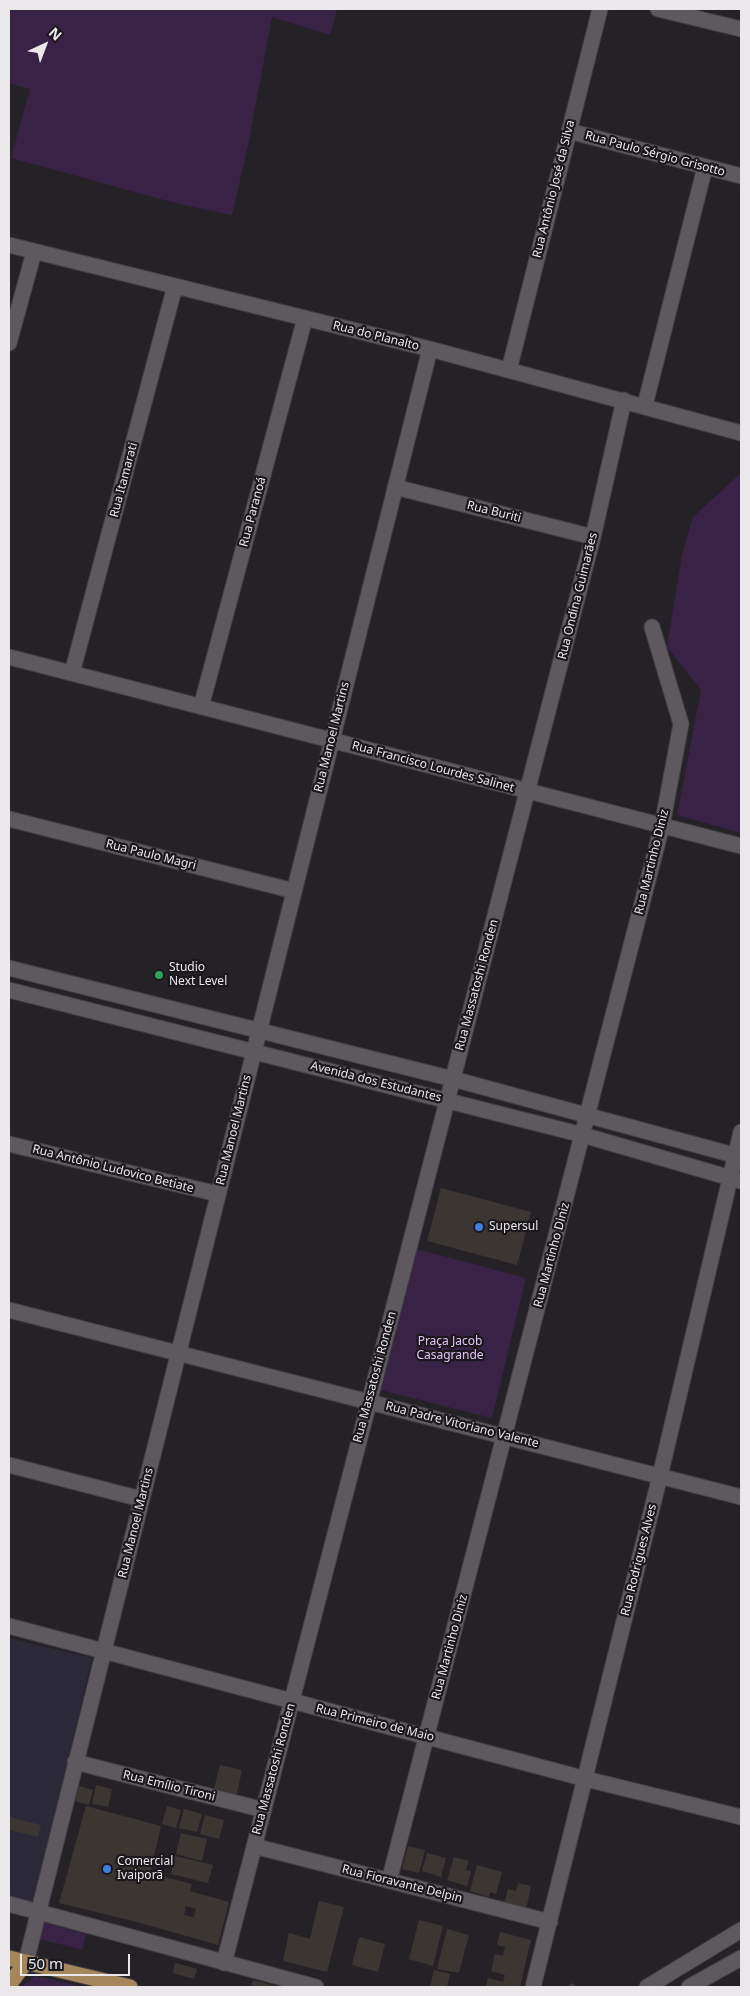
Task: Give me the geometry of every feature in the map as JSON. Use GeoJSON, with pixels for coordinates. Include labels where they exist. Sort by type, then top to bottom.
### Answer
{"type":"FeatureCollection","features":[{"type":"Feature","properties":{"kind":"main road"},"geometry":{"type":"LineString","coordinates":[[9,1958],[130,1987]]}},
{"type":"Feature","properties":{"kind":"main road"},"geometry":{"type":"LineString","coordinates":[[9,1985],[26,1962]]}},
{"type":"Feature","properties":{"kind":"street","name":"Rua Antônio José da Silva"},"geometry":{"type":"LineString","coordinates":[[509,370],[600,9]]}},
{"type":"Feature","properties":{"kind":"street"},"geometry":{"type":"LineString","coordinates":[[658,9],[741,29]]}},
{"type":"Feature","properties":{"kind":"street","name":"Rua Paulo Sérgio Grisotto"},"geometry":{"type":"LineString","coordinates":[[569,131],[741,176]]}},
{"type":"Feature","properties":{"kind":"street"},"geometry":{"type":"LineString","coordinates":[[645,405],[705,167]]}},
{"type":"Feature","properties":{"kind":"street","name":"Rua do Planalto"},"geometry":{"type":"LineString","coordinates":[[9,245],[430,349],[645,405],[741,433]]}},
{"type":"Feature","properties":{"kind":"street"},"geometry":{"type":"LineString","coordinates":[[9,343],[34,252]]}},
{"type":"Feature","properties":{"kind":"street","name":"Rua Itamarati"},"geometry":{"type":"LineString","coordinates":[[72,673],[175,286]]}},
{"type":"Feature","properties":{"kind":"street","name":"Rua Paranoá"},"geometry":{"type":"LineString","coordinates":[[201,707],[305,318]]}},
{"type":"Feature","properties":{"kind":"street","name":"Rua Manoel Martins"},"geometry":{"type":"LineString","coordinates":[[26,1962],[430,349]]}},
{"type":"Feature","properties":{"kind":"street","name":"Rua Ondina Guimarães"},"geometry":{"type":"LineString","coordinates":[[527,791],[593,537],[624,400]]}},
{"type":"Feature","properties":{"kind":"street","name":"Rua Buriti"},"geometry":{"type":"LineString","coordinates":[[395,487],[593,537]]}},
{"type":"Feature","properties":{"kind":"street","name":"Rua Martinho Diniz"},"geometry":{"type":"LineString","coordinates":[[388,1881],[662,826],[681,724],[652,628]]}},
{"type":"Feature","properties":{"kind":"street","name":"Rua Francisco Lourdes Salinet"},"geometry":{"type":"LineString","coordinates":[[9,657],[741,846]]}},
{"type":"Feature","properties":{"kind":"street","name":"Rua Massatoshi Ronden"},"geometry":{"type":"LineString","coordinates":[[224,1963],[527,791]]}},
{"type":"Feature","properties":{"kind":"street","name":"Rua Paulo Magri"},"geometry":{"type":"LineString","coordinates":[[9,819],[294,891]]}},
{"type":"Feature","properties":{"kind":"street","name":"Avenida dos Estudantes"},"geometry":{"type":"LineString","coordinates":[[9,968],[453,1079],[738,1156]]}},
{"type":"Feature","properties":{"kind":"street","name":"Avenida dos Estudantes"},"geometry":{"type":"LineString","coordinates":[[9,990],[583,1135],[735,1180]]}},
{"type":"Feature","properties":{"kind":"street"},"geometry":{"type":"LineString","coordinates":[[111,1015],[116,995]]}},
{"type":"Feature","properties":{"kind":"street","name":"Rua Rodrigues Alves"},"geometry":{"type":"LineString","coordinates":[[533,1987],[735,1180],[741,1132]]}},
{"type":"Feature","properties":{"kind":"street","name":"Rua Antônio Ludovico Betiate"},"geometry":{"type":"LineString","coordinates":[[9,1144],[218,1194]]}},
{"type":"Feature","properties":{"kind":"street","name":"Rua Padre Vitoriano Valente"},"geometry":{"type":"LineString","coordinates":[[9,1310],[741,1497]]}},
{"type":"Feature","properties":{"kind":"street"},"geometry":{"type":"LineString","coordinates":[[9,1465],[142,1499]]}},
{"type":"Feature","properties":{"kind":"street","name":"Rua Primeiro de Maio"},"geometry":{"type":"LineString","coordinates":[[9,1626],[586,1779],[741,1817]]}},
{"type":"Feature","properties":{"kind":"street","name":"Rua Emílio Tironi"},"geometry":{"type":"LineString","coordinates":[[75,1762],[264,1810]]}},
{"type":"Feature","properties":{"kind":"street","name":"Rua Fioravante Delpin"},"geometry":{"type":"LineString","coordinates":[[254,1846],[550,1922]]}},
{"type":"Feature","properties":{"kind":"street"},"geometry":{"type":"LineString","coordinates":[[9,1904],[316,1987]]}},
{"type":"Feature","properties":{"kind":"street"},"geometry":{"type":"LineString","coordinates":[[647,1987],[741,1930]]}},
{"type":"Feature","properties":{"kind":"street"},"geometry":{"type":"LineString","coordinates":[[689,1987],[741,1958]]}},
{"type":"Feature","properties":{"kind":"shaded area"},"geometry":{"type":"Polygon","coordinates":[[[9,1638],[92,1658],[33,1906],[9,1900],[9,1638]]]}},
{"type":"Feature","properties":{"kind":"green space"},"geometry":{"type":"Polygon","coordinates":[[[9,9],[337,9],[330,35],[272,17],[248,146],[232,215],[175,203],[11,158],[30,89],[9,83],[9,9]]]}},
{"type":"Feature","properties":{"kind":"green space"},"geometry":{"type":"Polygon","coordinates":[[[741,473],[741,833],[677,815],[701,690],[667,647],[682,554],[693,517],[741,473]]]}},
{"type":"Feature","properties":{"kind":"green space","name":"Praça Jacob Casagrande"},"geometry":{"type":"Polygon","coordinates":[[[417,1249],[526,1278],[492,1418],[381,1390],[417,1249]]]}},
{"type":"Feature","properties":{"kind":"green space"},"geometry":{"type":"Polygon","coordinates":[[[45,1923],[86,1934],[82,1950],[37,1938],[39,1929],[45,1923]]]}},
{"type":"Feature","properties":{"kind":"green space"},"geometry":{"type":"Polygon","coordinates":[[[35,1976],[84,1987],[21,1987],[35,1976]]]}},
{"type":"Feature","properties":{"kind":"building","name":"Supersul"},"geometry":{"type":"Polygon","coordinates":[[[441,1188],[531,1212],[517,1265],[427,1241],[441,1188]]]}},
{"type":"Feature","properties":{"kind":"building"},"geometry":{"type":"Polygon","coordinates":[[[220,1765],[242,1770],[236,1798],[213,1793],[220,1765]]]}},
{"type":"Feature","properties":{"kind":"building"},"geometry":{"type":"Polygon","coordinates":[[[96,1785],[112,1789],[108,1807],[92,1804],[96,1785]]]}},
{"type":"Feature","properties":{"kind":"building"},"geometry":{"type":"Polygon","coordinates":[[[79,1786],[93,1790],[89,1805],[75,1801],[79,1786]]]}},
{"type":"Feature","properties":{"kind":"building"},"geometry":{"type":"Polygon","coordinates":[[[86,1806],[161,1826],[150,1873],[192,1884],[190,1891],[229,1902],[218,1945],[137,1922],[59,1903],[86,1806]],[[186,1906],[184,1915],[194,1917],[196,1909],[186,1906]]]}},
{"type":"Feature","properties":{"kind":"building"},"geometry":{"type":"Polygon","coordinates":[[[167,1806],[181,1810],[176,1828],[162,1824],[167,1806]]]}},
{"type":"Feature","properties":{"kind":"building"},"geometry":{"type":"Polygon","coordinates":[[[184,1809],[202,1814],[197,1832],[179,1828],[184,1809]]]}},
{"type":"Feature","properties":{"kind":"building"},"geometry":{"type":"Polygon","coordinates":[[[205,1815],[224,1820],[219,1839],[200,1834],[205,1815]]]}},
{"type":"Feature","properties":{"kind":"building"},"geometry":{"type":"Polygon","coordinates":[[[9,1817],[41,1825],[38,1837],[9,1830],[9,1817]]]}},
{"type":"Feature","properties":{"kind":"building"},"geometry":{"type":"Polygon","coordinates":[[[181,1833],[207,1839],[202,1861],[176,1854],[181,1833]]]}},
{"type":"Feature","properties":{"kind":"building"},"geometry":{"type":"Polygon","coordinates":[[[408,1846],[425,1850],[419,1873],[402,1869],[408,1846]]]}},
{"type":"Feature","properties":{"kind":"building"},"geometry":{"type":"Polygon","coordinates":[[[427,1853],[446,1858],[441,1877],[422,1871],[427,1853]]]}},
{"type":"Feature","properties":{"kind":"building"},"geometry":{"type":"Polygon","coordinates":[[[175,1856],[213,1865],[208,1883],[171,1874],[175,1856]]]}},
{"type":"Feature","properties":{"kind":"building"},"geometry":{"type":"Polygon","coordinates":[[[454,1857],[469,1861],[466,1870],[471,1871],[467,1886],[447,1880],[454,1857]]]}},
{"type":"Feature","properties":{"kind":"building"},"geometry":{"type":"Polygon","coordinates":[[[477,1865],[502,1872],[496,1894],[490,1892],[489,1897],[470,1891],[477,1865]]]}},
{"type":"Feature","properties":{"kind":"building"},"geometry":{"type":"Polygon","coordinates":[[[518,1883],[531,1886],[526,1910],[504,1905],[508,1889],[516,1891],[518,1883]]]}},
{"type":"Feature","properties":{"kind":"building"},"geometry":{"type":"Polygon","coordinates":[[[319,1901],[344,1907],[327,1972],[283,1961],[289,1933],[310,1939],[319,1901]]]}},
{"type":"Feature","properties":{"kind":"building"},"geometry":{"type":"Polygon","coordinates":[[[419,1920],[443,1926],[433,1966],[409,1959],[419,1920]]]}},
{"type":"Feature","properties":{"kind":"building"},"geometry":{"type":"Polygon","coordinates":[[[447,1929],[469,1935],[459,1973],[437,1969],[447,1929]]]}},
{"type":"Feature","properties":{"kind":"building"},"geometry":{"type":"Polygon","coordinates":[[[500,1932],[531,1940],[520,1987],[486,1987],[488,1978],[503,1982],[505,1975],[491,1971],[495,1954],[503,1956],[505,1947],[497,1945],[500,1932]]]}},
{"type":"Feature","properties":{"kind":"building"},"geometry":{"type":"Polygon","coordinates":[[[359,1937],[385,1944],[378,1972],[352,1965],[359,1937]]]}},
{"type":"Feature","properties":{"kind":"building"},"geometry":{"type":"Polygon","coordinates":[[[175,1963],[197,1969],[194,1979],[173,1973],[175,1963]]]}},
{"type":"Feature","properties":{"kind":"building"},"geometry":{"type":"Polygon","coordinates":[[[434,1970],[450,1974],[447,1987],[430,1987],[434,1970]]]}},
{"type":"Feature","properties":{"kind":"building"},"geometry":{"type":"Polygon","coordinates":[[[253,1980],[279,1987],[251,1987],[253,1980]]]}},
{"type":"Feature","properties":{"kind":"building"},"geometry":{"type":"Polygon","coordinates":[[[573,1983],[576,1987],[565,1987],[573,1983]]]}},
{"type":"Feature","properties":{"kind":"place","name":"Studio Next Level"},"geometry":{"type":"Point","coordinates":[159,975]}},
{"type":"Feature","properties":{"kind":"place","name":"Supersul"},"geometry":{"type":"Point","coordinates":[479,1227]}},
{"type":"Feature","properties":{"kind":"place","name":"Comercial Ivaiporã"},"geometry":{"type":"Point","coordinates":[107,1869]}}]}
